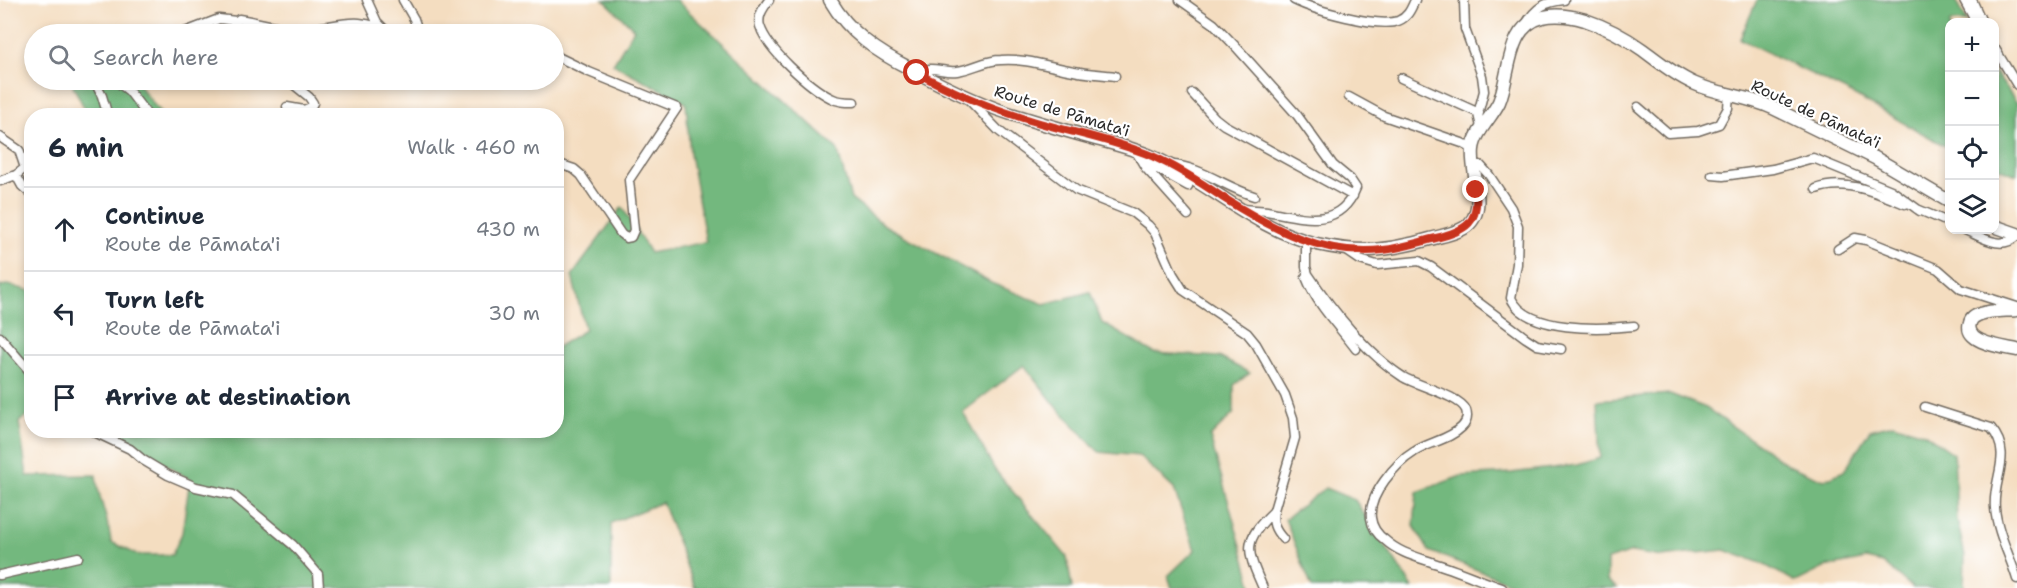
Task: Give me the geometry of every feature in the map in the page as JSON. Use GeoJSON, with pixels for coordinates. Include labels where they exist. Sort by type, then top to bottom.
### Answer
{"type":"FeatureCollection","features":[{"type":"Feature","properties":{"kind":"main road","name":"Route de Pāmata'i"},"geometry":{"type":"LineString","coordinates":[[830,0],[853,32],[917,73],[966,98],[1170,165],[1280,231],[1306,241],[1344,249],[1385,250],[1448,235],[1465,228],[1476,214],[1473,149],[1500,100],[1514,44],[1522,29],[1529,22],[1551,15],[1573,17],[1599,25],[1627,39],[1679,76],[1702,87],[1759,101],[1875,158],[1945,199]]}},
{"type":"Feature","properties":{"kind":"main road"},"geometry":{"type":"LineString","coordinates":[[1999,228],[2017,235]]}},
{"type":"Feature","properties":{"kind":"main road"},"geometry":{"type":"LineString","coordinates":[[2017,309],[1978,314],[1971,319],[1968,326],[1975,338],[1988,344],[2017,350]]}},
{"type":"Feature","properties":{"kind":"street"},"geometry":{"type":"LineString","coordinates":[[367,0],[379,24]]}},
{"type":"Feature","properties":{"kind":"street"},"geometry":{"type":"LineString","coordinates":[[403,0],[416,24]]}},
{"type":"Feature","properties":{"kind":"street"},"geometry":{"type":"LineString","coordinates":[[769,0],[762,10],[760,26],[784,62],[830,98],[854,102]]}},
{"type":"Feature","properties":{"kind":"street"},"geometry":{"type":"LineString","coordinates":[[1180,0],[1214,24],[1297,115],[1333,165],[1353,183],[1356,189],[1341,209],[1320,219],[1301,219],[1265,210],[1241,208]]}},
{"type":"Feature","properties":{"kind":"street"},"geometry":{"type":"LineString","coordinates":[[1294,0],[1321,11],[1352,18],[1391,22],[1398,21],[1409,14],[1415,0]]}},
{"type":"Feature","properties":{"kind":"street"},"geometry":{"type":"LineString","coordinates":[[1464,0],[1465,29],[1482,76],[1484,91],[1478,122],[1482,130]]}},
{"type":"Feature","properties":{"kind":"street"},"geometry":{"type":"LineString","coordinates":[[1522,29],[1534,11],[1554,1],[1564,0]]}},
{"type":"Feature","properties":{"kind":"street"},"geometry":{"type":"LineString","coordinates":[[1964,0],[1974,18]]}},
{"type":"Feature","properties":{"kind":"street"},"geometry":{"type":"LineString","coordinates":[[1972,0],[1980,18]]}},
{"type":"Feature","properties":{"kind":"street"},"geometry":{"type":"LineString","coordinates":[[206,24],[219,19],[236,21],[243,19],[261,24]]}},
{"type":"Feature","properties":{"kind":"street"},"geometry":{"type":"LineString","coordinates":[[334,24],[348,22],[364,24]]}},
{"type":"Feature","properties":{"kind":"street"},"geometry":{"type":"LineString","coordinates":[[1999,54],[2017,85]]}},
{"type":"Feature","properties":{"kind":"street"},"geometry":{"type":"LineString","coordinates":[[564,60],[677,108],[629,180],[634,230],[631,237],[626,238],[621,234],[581,175],[574,169],[564,166]]}},
{"type":"Feature","properties":{"kind":"street"},"geometry":{"type":"LineString","coordinates":[[917,73],[929,68],[956,71],[1005,60],[1115,76]]}},
{"type":"Feature","properties":{"kind":"street"},"geometry":{"type":"LineString","coordinates":[[1999,63],[2017,92]]}},
{"type":"Feature","properties":{"kind":"street"},"geometry":{"type":"LineString","coordinates":[[1401,78],[1479,113]]}},
{"type":"Feature","properties":{"kind":"street"},"geometry":{"type":"LineString","coordinates":[[98,90],[105,108]]}},
{"type":"Feature","properties":{"kind":"street"},"geometry":{"type":"LineString","coordinates":[[128,90],[142,108]]}},
{"type":"Feature","properties":{"kind":"street"},"geometry":{"type":"LineString","coordinates":[[300,90],[313,104],[309,108]]}},
{"type":"Feature","properties":{"kind":"street"},"geometry":{"type":"LineString","coordinates":[[1192,93],[1224,125],[1353,196]]}},
{"type":"Feature","properties":{"kind":"street"},"geometry":{"type":"LineString","coordinates":[[1638,107],[1668,132],[1698,131],[1719,124],[1728,108],[1729,93]]}},
{"type":"Feature","properties":{"kind":"street"},"geometry":{"type":"LineString","coordinates":[[1349,97],[1384,116],[1462,143],[1473,149]]}},
{"type":"Feature","properties":{"kind":"street"},"geometry":{"type":"LineString","coordinates":[[966,98],[999,131],[1076,190],[1133,213],[1148,225],[1155,233],[1173,274],[1183,290],[1247,333],[1256,344],[1285,395],[1293,418],[1295,438],[1272,522],[1275,531],[1283,538]]}},
{"type":"Feature","properties":{"kind":"street"},"geometry":{"type":"LineString","coordinates":[[0,137],[19,150],[24,162]]}},
{"type":"Feature","properties":{"kind":"street"},"geometry":{"type":"LineString","coordinates":[[1136,153],[1188,186]]}},
{"type":"Feature","properties":{"kind":"street"},"geometry":{"type":"LineString","coordinates":[[1136,153],[1188,215]]}},
{"type":"Feature","properties":{"kind":"street"},"geometry":{"type":"LineString","coordinates":[[1712,175],[1723,176],[1773,169],[1813,158],[1891,190],[1920,211]]}},
{"type":"Feature","properties":{"kind":"street"},"geometry":{"type":"LineString","coordinates":[[1170,165],[1183,165],[1237,191],[1254,196]]}},
{"type":"Feature","properties":{"kind":"street"},"geometry":{"type":"LineString","coordinates":[[1474,166],[1480,165],[1489,175],[1511,208],[1518,226],[1517,264],[1511,298],[1520,312],[1530,318],[1559,324],[1603,329],[1634,326]]}},
{"type":"Feature","properties":{"kind":"street"},"geometry":{"type":"LineString","coordinates":[[0,181],[16,175],[24,169]]}},
{"type":"Feature","properties":{"kind":"street"},"geometry":{"type":"LineString","coordinates":[[16,175],[24,188]]}},
{"type":"Feature","properties":{"kind":"street"},"geometry":{"type":"LineString","coordinates":[[1816,189],[1832,185],[1858,188],[1945,221]]}},
{"type":"Feature","properties":{"kind":"street"},"geometry":{"type":"LineString","coordinates":[[1974,234],[2004,244],[2011,242],[2017,235]]}},
{"type":"Feature","properties":{"kind":"street"},"geometry":{"type":"LineString","coordinates":[[1838,249],[1855,238],[1866,240],[1938,269],[1961,289],[2017,309]]}},
{"type":"Feature","properties":{"kind":"street"},"geometry":{"type":"LineString","coordinates":[[1306,241],[1306,276],[1311,290],[1323,309],[1356,349]]}},
{"type":"Feature","properties":{"kind":"street"},"geometry":{"type":"LineString","coordinates":[[1344,249],[1360,260],[1377,265],[1419,261],[1431,267],[1537,345],[1561,349]]}},
{"type":"Feature","properties":{"kind":"street"},"geometry":{"type":"LineString","coordinates":[[1306,267],[1332,307],[1391,369],[1429,390],[1445,394],[1461,403],[1467,414],[1467,421],[1462,427],[1451,435],[1413,452],[1386,478],[1373,501],[1370,517],[1375,530],[1402,552],[1502,588]]}},
{"type":"Feature","properties":{"kind":"street"},"geometry":{"type":"LineString","coordinates":[[1247,333],[1261,336]]}},
{"type":"Feature","properties":{"kind":"street"},"geometry":{"type":"LineString","coordinates":[[0,337],[24,365]]}},
{"type":"Feature","properties":{"kind":"street"},"geometry":{"type":"LineString","coordinates":[[1924,407],[1991,428],[1996,434],[2001,444],[2002,458],[1995,506],[2000,530],[2017,579]]}},
{"type":"Feature","properties":{"kind":"street"},"geometry":{"type":"LineString","coordinates":[[107,438],[130,449],[168,475],[196,487],[233,495],[293,545],[318,574],[319,588]]}},
{"type":"Feature","properties":{"kind":"street"},"geometry":{"type":"LineString","coordinates":[[1263,588],[1251,560],[1251,542],[1257,526],[1274,510]]}},
{"type":"Feature","properties":{"kind":"street"},"geometry":{"type":"LineString","coordinates":[[0,575],[78,557]]}},
{"type":"Feature","properties":{"kind":"green space"},"geometry":{"type":"Polygon","coordinates":[[[604,0],[676,0],[837,149],[851,199],[886,226],[991,283],[1044,304],[1090,292],[1102,323],[1154,353],[1219,357],[1250,373],[1234,385],[1234,413],[1210,437],[1253,588],[1172,588],[1168,576],[1195,550],[1174,489],[1139,456],[1099,452],[1056,406],[1024,365],[963,412],[995,470],[1067,557],[1072,588],[695,588],[662,502],[611,523],[611,588],[0,588],[0,286],[8,285],[24,289],[24,418],[19,422],[27,476],[96,475],[111,542],[138,555],[172,555],[182,533],[190,479],[121,438],[564,438],[564,343],[585,330],[572,276],[622,207],[650,253],[706,242],[690,154],[686,103],[613,64],[634,29],[604,0]]]}},
{"type":"Feature","properties":{"kind":"green space"},"geometry":{"type":"Polygon","coordinates":[[[1757,0],[1956,0],[1965,18],[1945,18],[1945,146],[1848,92],[1740,39],[1757,0]]]}},
{"type":"Feature","properties":{"kind":"green space"},"geometry":{"type":"Polygon","coordinates":[[[1999,78],[2017,103],[2017,175],[1999,168],[1999,78]]]}},
{"type":"Feature","properties":{"kind":"green space"},"geometry":{"type":"Polygon","coordinates":[[[75,90],[143,90],[157,108],[84,108],[75,90]]]}},
{"type":"Feature","properties":{"kind":"green space"},"geometry":{"type":"Polygon","coordinates":[[[1670,394],[1706,408],[1790,466],[1824,480],[1844,471],[1870,430],[1893,424],[1924,433],[1954,454],[1957,519],[1965,556],[1964,588],[1913,588],[1883,563],[1866,559],[1826,567],[1796,582],[1761,563],[1724,550],[1662,557],[1632,552],[1607,560],[1607,580],[1617,588],[1523,588],[1429,551],[1414,526],[1417,492],[1461,476],[1577,465],[1600,458],[1597,400],[1670,394]]]}},
{"type":"Feature","properties":{"kind":"green space"},"geometry":{"type":"Polygon","coordinates":[[[1325,488],[1355,500],[1413,588],[1312,588],[1285,519],[1325,488]]]}},
{"type":"Feature","properties":{"kind":"route"},"geometry":{"type":"LineString","coordinates":[[917,73],[964,97],[1017,116],[1152,156],[1280,231],[1296,238],[1332,247],[1355,251],[1385,250],[1448,235],[1465,228],[1476,214],[1476,190]]}}]}
